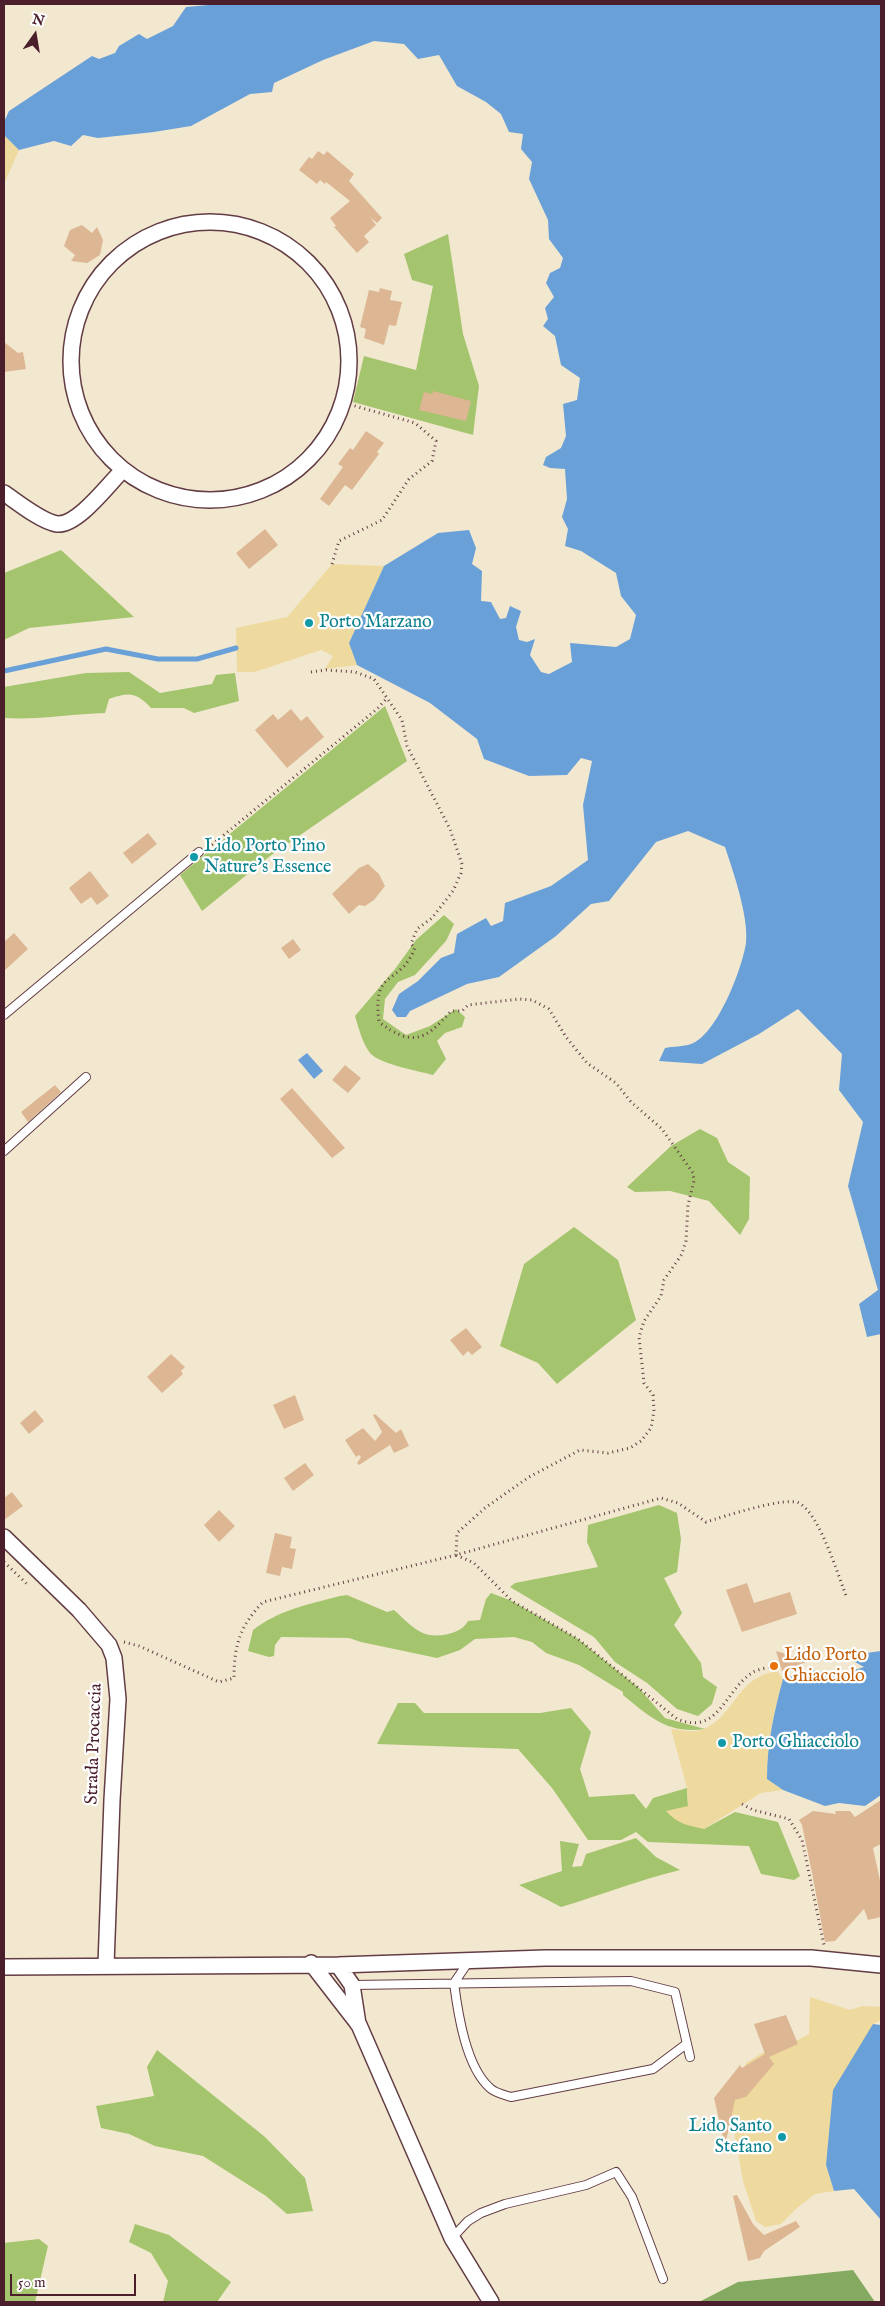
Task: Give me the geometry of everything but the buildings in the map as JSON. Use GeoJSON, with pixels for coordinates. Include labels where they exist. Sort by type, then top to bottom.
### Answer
{"type":"FeatureCollection","features":[{"type":"Feature","properties":{"kind":"street"},"geometry":{"type":"LineString","coordinates":[[207,223],[230,223],[262,231],[288,244],[312,262],[337,297],[351,347],[341,402],[332,430],[300,468],[270,488],[236,500],[209,502],[172,496],[143,486],[121,472],[88,430],[76,401],[70,361],[76,328],[88,293],[109,265],[140,239],[169,228],[207,223]]}},
{"type":"Feature","properties":{"kind":"street"},"geometry":{"type":"LineString","coordinates":[[4,493],[55,524],[66,524],[76,518],[121,472]]}},
{"type":"Feature","properties":{"kind":"street","name":"Strada Procaccia"},"geometry":{"type":"LineString","coordinates":[[4,1537],[79,1610],[109,1645],[114,1658],[118,1699],[106,1965]]}},
{"type":"Feature","properties":{"kind":"street"},"geometry":{"type":"LineString","coordinates":[[4,1967],[311,1963],[338,1965],[470,1960],[811,1958],[881,1965]]}},
{"type":"Feature","properties":{"kind":"street"},"geometry":{"type":"LineString","coordinates":[[311,1963],[359,2025]]}},
{"type":"Feature","properties":{"kind":"street"},"geometry":{"type":"LineString","coordinates":[[338,1965],[352,1985],[359,2025],[452,2238],[491,2302]]}},
{"type":"Feature","properties":{"kind":"lane"},"geometry":{"type":"LineString","coordinates":[[4,1015],[199,852]]}},
{"type":"Feature","properties":{"kind":"lane"},"geometry":{"type":"LineString","coordinates":[[4,1151],[86,1077]]}},
{"type":"Feature","properties":{"kind":"lane"},"geometry":{"type":"LineString","coordinates":[[470,1960],[454,1983],[458,2015],[478,2075],[492,2090],[511,2097],[654,2068],[685,2045]]}},
{"type":"Feature","properties":{"kind":"lane"},"geometry":{"type":"LineString","coordinates":[[352,1985],[631,1981],[675,1992],[685,2045],[690,2057]]}},
{"type":"Feature","properties":{"kind":"lane"},"geometry":{"type":"LineString","coordinates":[[452,2238],[468,2221],[481,2213],[505,2204],[586,2185],[616,2172],[632,2197],[663,2279]]}},
{"type":"Feature","properties":{"kind":"path"},"geometry":{"type":"LineString","coordinates":[[332,564],[339,541],[382,520],[409,480],[432,461],[436,441],[415,424],[379,411],[341,402]]}},
{"type":"Feature","properties":{"kind":"path"},"geometry":{"type":"LineString","coordinates":[[311,672],[326,670],[355,672],[374,679],[402,720],[407,746],[450,829],[462,864],[453,890],[432,918],[417,929],[412,944],[415,948],[406,964],[401,970],[386,979],[380,987],[377,1000],[379,1022],[403,1038],[414,1038],[430,1032],[451,1011],[462,1011],[468,1006],[519,999],[532,1000],[549,1009],[566,1037],[587,1063],[616,1084],[631,1102],[670,1138],[693,1173],[694,1181],[688,1205],[686,1241],[682,1254],[664,1280],[661,1296],[644,1321],[639,1337],[644,1383],[653,1394],[654,1411],[651,1428],[641,1441],[630,1448],[608,1453],[580,1450],[529,1477],[485,1508],[457,1534],[456,1555]]}},
{"type":"Feature","properties":{"kind":"path"},"geometry":{"type":"LineString","coordinates":[[199,852],[212,845],[377,709],[387,698]]}},
{"type":"Feature","properties":{"kind":"path"},"geometry":{"type":"LineString","coordinates":[[109,1645],[124,1642],[139,1646],[219,1682],[234,1678],[234,1653],[244,1627],[263,1602],[456,1555],[661,1498],[678,1503],[706,1522],[781,1502],[798,1502],[811,1513],[847,1598]]}},
{"type":"Feature","properties":{"kind":"path"},"geometry":{"type":"LineString","coordinates":[[456,1555],[474,1563],[512,1601],[578,1639],[677,1719],[690,1724],[703,1722],[720,1710],[752,1672],[774,1666]]}},
{"type":"Feature","properties":{"kind":"path"},"geometry":{"type":"LineString","coordinates":[[4,1562],[31,1588]]}},
{"type":"Feature","properties":{"kind":"path"},"geometry":{"type":"LineString","coordinates":[[95,1787],[99,1673]]}},
{"type":"Feature","properties":{"kind":"path"},"geometry":{"type":"LineString","coordinates":[[742,1804],[753,1810],[789,1819],[802,1840],[824,1945],[811,1958]]}},
{"type":"Feature","properties":{"kind":"green space"},"geometry":{"type":"Polygon","coordinates":[[[448,234],[463,334],[479,386],[473,435],[353,402],[364,356],[416,370],[433,286],[412,280],[404,254],[448,234]]]}},
{"type":"Feature","properties":{"kind":"green space"},"geometry":{"type":"Polygon","coordinates":[[[61,550],[134,617],[29,628],[4,640],[4,573],[61,550]]]}},
{"type":"Feature","properties":{"kind":"green space"},"geometry":{"type":"Polygon","coordinates":[[[129,672],[160,693],[212,684],[216,675],[235,673],[239,701],[194,713],[184,708],[151,708],[136,696],[122,695],[109,699],[105,713],[4,718],[4,687],[86,673],[129,672]]]}},
{"type":"Feature","properties":{"kind":"green space"},"geometry":{"type":"Polygon","coordinates":[[[385,706],[407,761],[270,856],[202,911],[180,875],[385,706]]]}},
{"type":"Feature","properties":{"kind":"green space"},"geometry":{"type":"Polygon","coordinates":[[[444,915],[454,924],[446,941],[415,975],[398,982],[385,999],[383,1019],[406,1035],[430,1026],[456,1009],[465,1017],[462,1027],[445,1033],[437,1041],[446,1059],[433,1075],[390,1064],[375,1057],[370,1053],[365,1044],[355,1016],[395,969],[416,940],[444,915]]]}},
{"type":"Feature","properties":{"kind":"green space"},"geometry":{"type":"Polygon","coordinates":[[[700,1129],[717,1138],[728,1162],[750,1177],[749,1219],[740,1235],[709,1201],[670,1191],[635,1192],[627,1187],[671,1146],[700,1129]]]}},
{"type":"Feature","properties":{"kind":"green space"},"geometry":{"type":"Polygon","coordinates":[[[574,1227],[618,1260],[636,1320],[557,1384],[538,1363],[500,1346],[524,1264],[574,1227]]]}},
{"type":"Feature","properties":{"kind":"green space"},"geometry":{"type":"Polygon","coordinates":[[[659,1505],[677,1513],[681,1539],[677,1572],[664,1578],[682,1613],[674,1625],[701,1663],[703,1677],[717,1687],[712,1704],[698,1716],[677,1709],[647,1683],[615,1662],[594,1637],[510,1587],[515,1583],[598,1567],[587,1542],[588,1525],[659,1505]]]}},
{"type":"Feature","properties":{"kind":"green space"},"geometry":{"type":"Polygon","coordinates":[[[491,1593],[512,1601],[578,1639],[639,1688],[665,1718],[705,1729],[692,1730],[670,1727],[651,1717],[623,1695],[623,1692],[579,1665],[546,1653],[532,1642],[514,1637],[475,1639],[460,1650],[437,1658],[349,1638],[281,1637],[275,1645],[274,1656],[269,1657],[248,1651],[253,1630],[273,1617],[295,1608],[340,1596],[347,1595],[387,1612],[394,1610],[409,1624],[425,1634],[446,1635],[459,1630],[468,1621],[480,1620],[486,1599],[491,1593]]]}},
{"type":"Feature","properties":{"kind":"green space"},"geometry":{"type":"Polygon","coordinates":[[[398,1703],[415,1703],[424,1713],[540,1713],[571,1708],[591,1732],[580,1769],[589,1797],[634,1794],[646,1809],[653,1798],[687,1788],[688,1806],[704,1829],[735,1812],[778,1822],[800,1876],[794,1880],[761,1874],[749,1846],[648,1842],[636,1832],[621,1840],[588,1840],[552,1788],[518,1749],[377,1744],[398,1703]]]}},
{"type":"Feature","properties":{"kind":"green space"},"geometry":{"type":"Polygon","coordinates":[[[636,1838],[656,1857],[680,1870],[561,1907],[519,1885],[562,1871],[560,1841],[579,1844],[572,1867],[582,1866],[586,1854],[636,1838]]]}},
{"type":"Feature","properties":{"kind":"green space"},"geometry":{"type":"Polygon","coordinates":[[[157,2050],[265,2137],[305,2178],[313,2211],[287,2214],[266,2196],[203,2156],[155,2146],[129,2134],[101,2128],[96,2106],[154,2096],[147,2067],[157,2050]]]}},
{"type":"Feature","properties":{"kind":"green space"},"geometry":{"type":"Polygon","coordinates":[[[135,2224],[169,2235],[231,2282],[217,2302],[163,2302],[168,2281],[151,2253],[129,2242],[135,2224]]]}},
{"type":"Feature","properties":{"kind":"green space"},"geometry":{"type":"Polygon","coordinates":[[[39,2239],[48,2246],[35,2302],[4,2302],[4,2243],[39,2239]]]}},
{"type":"Feature","properties":{"kind":"green space"},"geometry":{"type":"Polygon","coordinates":[[[853,2270],[875,2302],[699,2302],[738,2282],[853,2270]]]}},
{"type":"Feature","properties":{"kind":"sand"},"geometry":{"type":"Polygon","coordinates":[[[4,135],[19,150],[4,184],[4,135]]]}},
{"type":"Feature","properties":{"kind":"sand","name":"Porto Marzano"},"geometry":{"type":"Polygon","coordinates":[[[332,564],[384,566],[349,643],[357,665],[325,669],[333,656],[321,650],[255,672],[237,672],[236,628],[287,617],[332,564]]]}},
{"type":"Feature","properties":{"kind":"sand","name":"Porto Ghiacciolo"},"geometry":{"type":"Polygon","coordinates":[[[777,1671],[783,1679],[768,1753],[767,1779],[783,1790],[761,1793],[704,1829],[678,1821],[666,1811],[688,1806],[687,1788],[671,1729],[694,1731],[706,1728],[724,1713],[753,1681],[763,1675],[777,1671]]]}},
{"type":"Feature","properties":{"kind":"sand","name":"Lido Santo Stefano"},"geometry":{"type":"Polygon","coordinates":[[[810,1997],[850,2010],[862,2006],[881,2007],[881,2020],[873,2024],[826,2165],[834,2191],[815,2194],[781,2224],[765,2227],[756,2221],[743,2181],[730,2109],[746,2063],[769,2049],[775,2052],[809,2034],[810,1997]]]}},
{"type":"Feature","properties":{"kind":"water"},"geometry":{"type":"Polygon","coordinates":[[[219,4],[881,4],[881,1334],[867,1337],[859,1304],[878,1290],[848,1186],[863,1122],[839,1090],[842,1054],[798,1009],[759,1034],[702,1064],[659,1061],[665,1048],[691,1044],[701,1038],[710,1028],[727,1000],[744,954],[746,943],[745,920],[740,894],[725,847],[688,831],[656,842],[609,901],[591,904],[556,936],[499,977],[467,984],[410,1011],[406,1017],[397,1017],[392,1010],[399,994],[418,981],[441,958],[454,953],[457,934],[486,918],[491,926],[503,921],[505,903],[551,886],[588,860],[583,805],[592,761],[581,758],[567,775],[529,776],[484,759],[477,739],[430,703],[357,665],[349,643],[384,566],[438,533],[469,530],[476,548],[472,564],[482,571],[481,601],[491,602],[500,619],[506,618],[510,606],[521,611],[516,627],[519,640],[527,642],[535,639],[530,655],[541,672],[549,674],[572,662],[570,643],[616,647],[630,639],[636,615],[621,596],[616,573],[581,551],[565,546],[568,529],[562,517],[567,499],[565,469],[550,468],[543,465],[546,457],[561,448],[566,436],[563,404],[577,400],[580,378],[561,365],[555,336],[543,326],[548,319],[545,308],[554,297],[546,283],[550,273],[560,268],[563,258],[549,239],[548,220],[529,179],[532,162],[521,149],[523,134],[509,132],[501,114],[486,102],[457,86],[439,55],[418,59],[404,44],[374,41],[323,60],[274,83],[272,92],[250,94],[191,126],[98,138],[83,135],[71,146],[54,141],[19,150],[4,135],[4,122],[9,111],[92,56],[99,59],[115,53],[119,46],[139,34],[147,39],[173,26],[186,7],[219,4]]]}},
{"type":"Feature","properties":{"kind":"water"},"geometry":{"type":"Polygon","coordinates":[[[307,1053],[323,1071],[314,1079],[298,1060],[307,1053]]]}},
{"type":"Feature","properties":{"kind":"water"},"geometry":{"type":"Polygon","coordinates":[[[881,1651],[881,1795],[865,1806],[839,1803],[825,1806],[783,1790],[767,1779],[768,1753],[772,1728],[783,1679],[812,1670],[838,1675],[864,1667],[844,1656],[881,1651]]]}},
{"type":"Feature","properties":{"kind":"water"},"geometry":{"type":"Polygon","coordinates":[[[873,2024],[881,2025],[881,2220],[854,2189],[834,2191],[826,2165],[833,2090],[873,2024]]]}},
{"type":"Feature","properties":{"kind":"waterway"},"geometry":{"type":"LineString","coordinates":[[4,671],[106,649],[158,659],[197,659],[236,648]]}},
{"type":"Feature","properties":{"kind":"place","name":"Porto Marzano"},"geometry":{"type":"Point","coordinates":[309,623]}},
{"type":"Feature","properties":{"kind":"place","name":"Lido Porto Pino Nature's Essence"},"geometry":{"type":"Point","coordinates":[194,857]}},
{"type":"Feature","properties":{"kind":"place","name":"Lido Porto Ghiacciolo"},"geometry":{"type":"Point","coordinates":[774,1666]}},
{"type":"Feature","properties":{"kind":"place","name":"Porto Ghiacciolo"},"geometry":{"type":"Point","coordinates":[722,1743]}},
{"type":"Feature","properties":{"kind":"place","name":"Lido Santo Stefano"},"geometry":{"type":"Point","coordinates":[782,2137]}}]}
